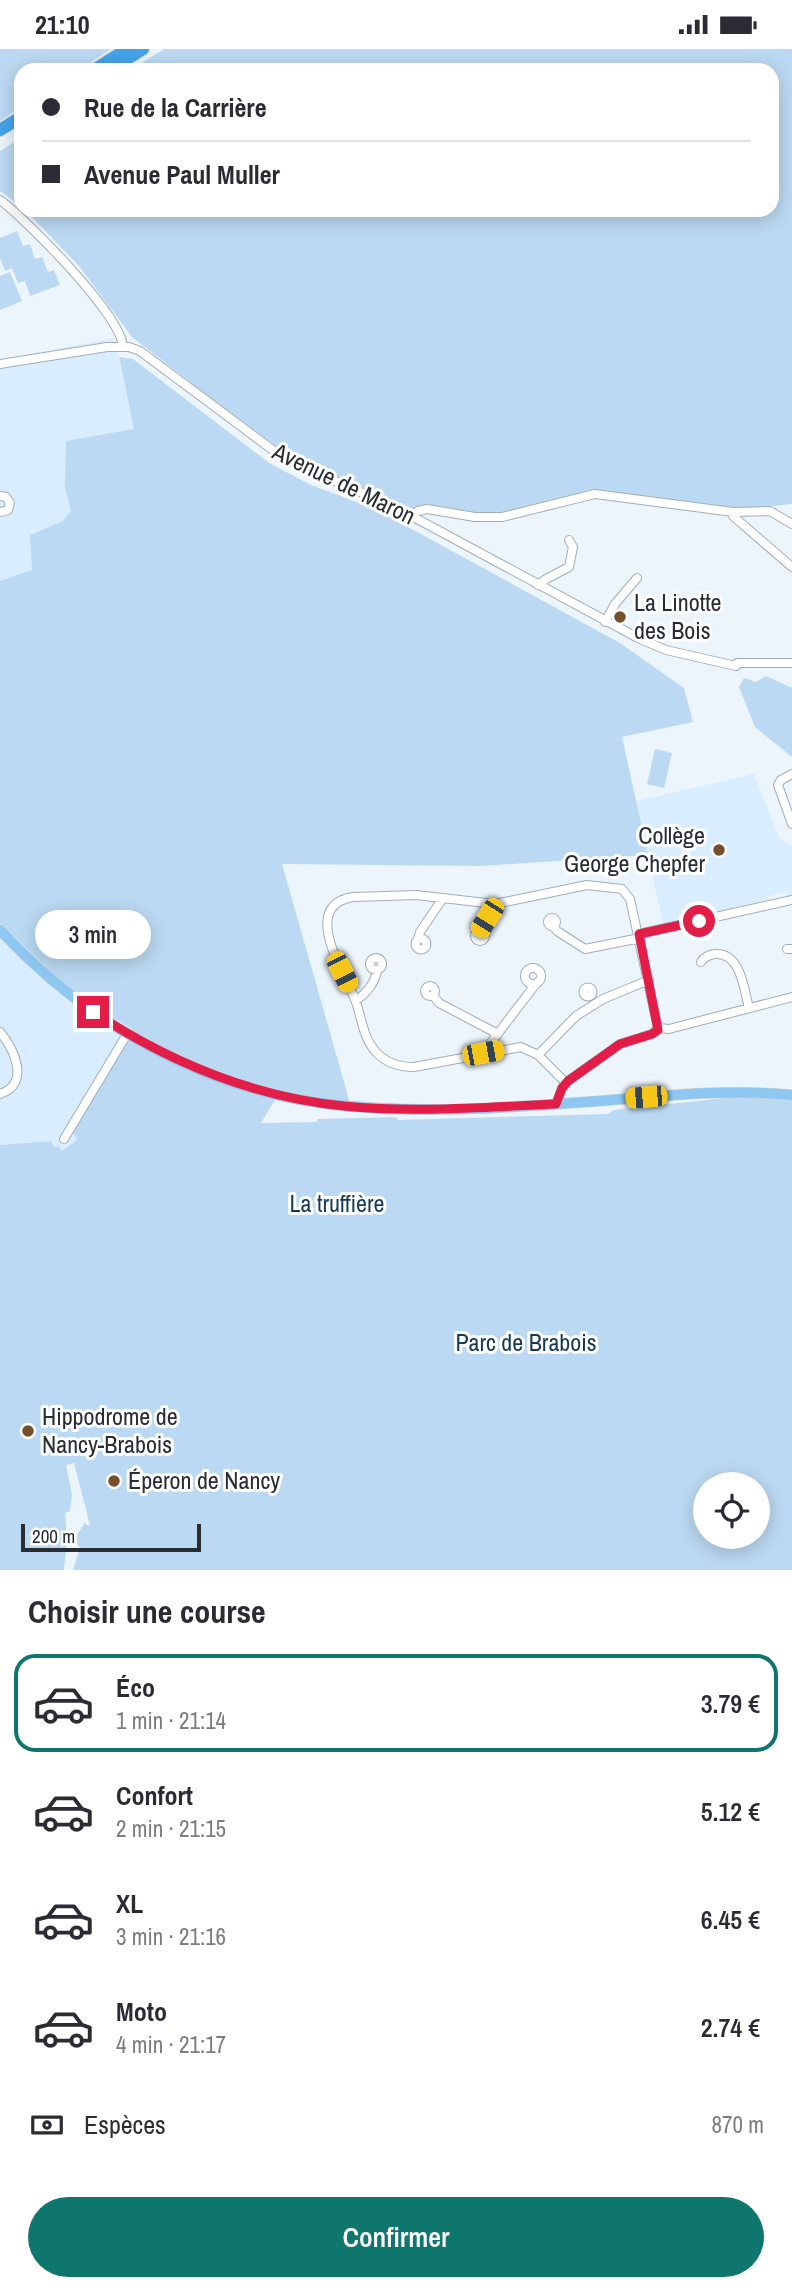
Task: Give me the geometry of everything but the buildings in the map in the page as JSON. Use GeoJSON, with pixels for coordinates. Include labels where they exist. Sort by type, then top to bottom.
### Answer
{"type":"FeatureCollection","features":[{"type":"Feature","properties":{"kind":"highway"},"geometry":{"type":"LineString","coordinates":[[96,63],[117,49]]}},
{"type":"Feature","properties":{"kind":"highway"},"geometry":{"type":"LineString","coordinates":[[109,63],[134,51],[145,54],[153,49]]}},
{"type":"Feature","properties":{"kind":"highway"},"geometry":{"type":"LineString","coordinates":[[119,63],[134,51]]}},
{"type":"Feature","properties":{"kind":"main road"},"geometry":{"type":"LineString","coordinates":[[0,930],[59,986],[127,1034],[222,1079],[265,1092],[318,1103],[436,1110],[719,1092],[792,1094]]}},
{"type":"Feature","properties":{"kind":"street"},"geometry":{"type":"LineString","coordinates":[[0,200],[14,212]]}},
{"type":"Feature","properties":{"kind":"street"},"geometry":{"type":"LineString","coordinates":[[0,364],[61,353],[123,347],[119,333],[79,279],[44,239],[19,217]]}},
{"type":"Feature","properties":{"kind":"street","name":"Avenue de Maron"},"geometry":{"type":"LineString","coordinates":[[123,347],[140,351],[155,361],[250,436],[286,460],[412,516],[605,622],[666,650],[717,661],[792,663]]}},
{"type":"Feature","properties":{"kind":"street"},"geometry":{"type":"LineString","coordinates":[[412,516],[427,509],[475,517],[502,517],[595,494],[733,512],[770,511],[792,524]]}},
{"type":"Feature","properties":{"kind":"street"},"geometry":{"type":"LineString","coordinates":[[0,496],[6,497],[10,503],[8,510],[0,512]]}},
{"type":"Feature","properties":{"kind":"street"},"geometry":{"type":"LineString","coordinates":[[733,512],[733,516],[792,567]]}},
{"type":"Feature","properties":{"kind":"street"},"geometry":{"type":"LineString","coordinates":[[538,585],[569,567],[573,547],[569,540]]}},
{"type":"Feature","properties":{"kind":"street"},"geometry":{"type":"LineString","coordinates":[[605,622],[615,604],[637,578]]}},
{"type":"Feature","properties":{"kind":"street"},"geometry":{"type":"LineString","coordinates":[[792,774],[778,785],[792,824]]}},
{"type":"Feature","properties":{"kind":"street"},"geometry":{"type":"LineString","coordinates":[[566,1083],[538,1055],[529,1049],[517,1047],[414,1067],[390,1063],[378,1055],[370,1045],[356,1000],[332,951],[328,921],[333,907],[343,899],[353,897],[409,895],[495,904],[582,886],[618,887],[628,894],[658,1028]]}},
{"type":"Feature","properties":{"kind":"street"},"geometry":{"type":"LineString","coordinates":[[418,939],[443,898]]}},
{"type":"Feature","properties":{"kind":"street"},"geometry":{"type":"LineString","coordinates":[[554,926],[557,932],[584,949],[792,901]]}},
{"type":"Feature","properties":{"kind":"street"},"geometry":{"type":"LineString","coordinates":[[479,931],[495,904]]}},
{"type":"Feature","properties":{"kind":"street"},"geometry":{"type":"LineString","coordinates":[[701,963],[705,957],[713,954],[731,959],[738,968],[749,1008]]}},
{"type":"Feature","properties":{"kind":"street"},"geometry":{"type":"LineString","coordinates":[[356,1000],[363,996],[377,975],[377,970]]}},
{"type":"Feature","properties":{"kind":"street"},"geometry":{"type":"LineString","coordinates":[[538,1055],[595,998],[649,980]]}},
{"type":"Feature","properties":{"kind":"street"},"geometry":{"type":"LineString","coordinates":[[483,1053],[535,985]]}},
{"type":"Feature","properties":{"kind":"street"},"geometry":{"type":"LineString","coordinates":[[433,995],[439,1003],[500,1031]]}},
{"type":"Feature","properties":{"kind":"street"},"geometry":{"type":"LineString","coordinates":[[658,1028],[669,1029],[792,997]]}},
{"type":"Feature","properties":{"kind":"street"},"geometry":{"type":"LineString","coordinates":[[556,1104],[566,1083],[620,1044],[652,1034],[658,1028]]}},
{"type":"Feature","properties":{"kind":"street"},"geometry":{"type":"LineString","coordinates":[[0,1032],[15,1055],[18,1070],[13,1086],[0,1094]]}},
{"type":"Feature","properties":{"kind":"street"},"geometry":{"type":"LineString","coordinates":[[64,1139],[127,1034]]}},
{"type":"Feature","properties":{"kind":"shaded area"},"geometry":{"type":"Polygon","coordinates":[[[114,338],[134,429],[65,487],[71,511],[63,521],[30,535],[32,570],[0,581],[0,360],[114,338]]]}},
{"type":"Feature","properties":{"kind":"shaded area","name":"Collège George Chepfer"},"geometry":{"type":"Polygon","coordinates":[[[754,774],[780,839],[792,846],[792,896],[778,894],[769,896],[766,900],[663,924],[636,801],[754,774]]]}},
{"type":"Feature","properties":{"kind":"shaded area"},"geometry":{"type":"Polygon","coordinates":[[[0,923],[104,1014],[133,1029],[72,1129],[77,1140],[62,1151],[55,1148],[50,1141],[0,1145],[0,923]]]}},
{"type":"Feature","properties":{"kind":"green space"},"geometry":{"type":"Polygon","coordinates":[[[0,49],[111,49],[90,63],[14,63],[14,112],[0,121],[0,49]]]}},
{"type":"Feature","properties":{"kind":"green space"},"geometry":{"type":"Polygon","coordinates":[[[164,49],[792,49],[792,504],[742,509],[596,492],[502,515],[482,516],[424,508],[413,510],[295,460],[203,392],[132,337],[79,266],[32,217],[779,217],[779,63],[141,63],[164,49]]]}},
{"type":"Feature","properties":{"kind":"green space"},"geometry":{"type":"Polygon","coordinates":[[[14,142],[14,201],[0,191],[0,151],[14,142]]]}},
{"type":"Feature","properties":{"kind":"green space"},"geometry":{"type":"Polygon","coordinates":[[[17,231],[23,246],[30,244],[35,259],[42,257],[48,272],[54,270],[60,285],[30,296],[25,281],[18,283],[12,268],[5,271],[0,258],[0,238],[17,231]]]}},
{"type":"Feature","properties":{"kind":"green space"},"geometry":{"type":"Polygon","coordinates":[[[10,272],[22,301],[0,310],[0,276],[10,272]]]}},
{"type":"Feature","properties":{"kind":"green space"},"geometry":{"type":"Polygon","coordinates":[[[119,357],[133,359],[269,463],[311,485],[367,506],[408,527],[620,643],[684,688],[693,722],[622,737],[648,855],[481,866],[282,864],[350,1103],[280,1091],[261,1123],[316,1122],[318,1119],[396,1117],[398,1120],[608,1114],[614,1110],[752,1095],[792,1100],[792,1570],[73,1570],[80,1548],[77,1535],[85,1522],[90,1525],[74,1463],[66,1465],[72,1495],[70,1511],[65,1513],[67,1539],[64,1570],[0,1570],[0,1145],[51,1141],[55,1148],[58,1146],[62,1151],[77,1140],[72,1129],[133,1030],[104,1014],[61,982],[0,923],[0,581],[32,570],[30,535],[63,521],[71,511],[65,487],[66,441],[134,429],[119,357]]]}},
{"type":"Feature","properties":{"kind":"green space"},"geometry":{"type":"Polygon","coordinates":[[[766,676],[792,688],[792,757],[755,727],[739,687],[744,678],[756,682],[766,676]]]}},
{"type":"Feature","properties":{"kind":"green space"},"geometry":{"type":"Polygon","coordinates":[[[655,749],[672,753],[664,788],[647,784],[655,749]]]}},
{"type":"Feature","properties":{"kind":"place","name":"La Linotte des Bois"},"geometry":{"type":"Point","coordinates":[620,617]}},
{"type":"Feature","properties":{"kind":"place","name":"Collège George Chepfer"},"geometry":{"type":"Point","coordinates":[719,850]}},
{"type":"Feature","properties":{"kind":"place","name":"Hippodrome de Nancy-Brabois"},"geometry":{"type":"Point","coordinates":[28,1431]}},
{"type":"Feature","properties":{"kind":"place","name":"Éperon de Nancy"},"geometry":{"type":"Point","coordinates":[114,1481]}},
{"type":"Feature","properties":{"kind":"route"},"geometry":{"type":"LineString","coordinates":[[93,1012],[158,1051],[222,1079],[318,1103],[381,1109],[436,1110],[556,1104],[568,1081],[620,1044],[658,1030],[639,934],[699,921]]}},
{"type":"Feature","properties":{"kind":"park label","name":"La truffière"},"geometry":{"type":"Point","coordinates":[337,1204]}},
{"type":"Feature","properties":{"kind":"park label","name":"Parc de Brabois"},"geometry":{"type":"Point","coordinates":[526,1343]}}]}
